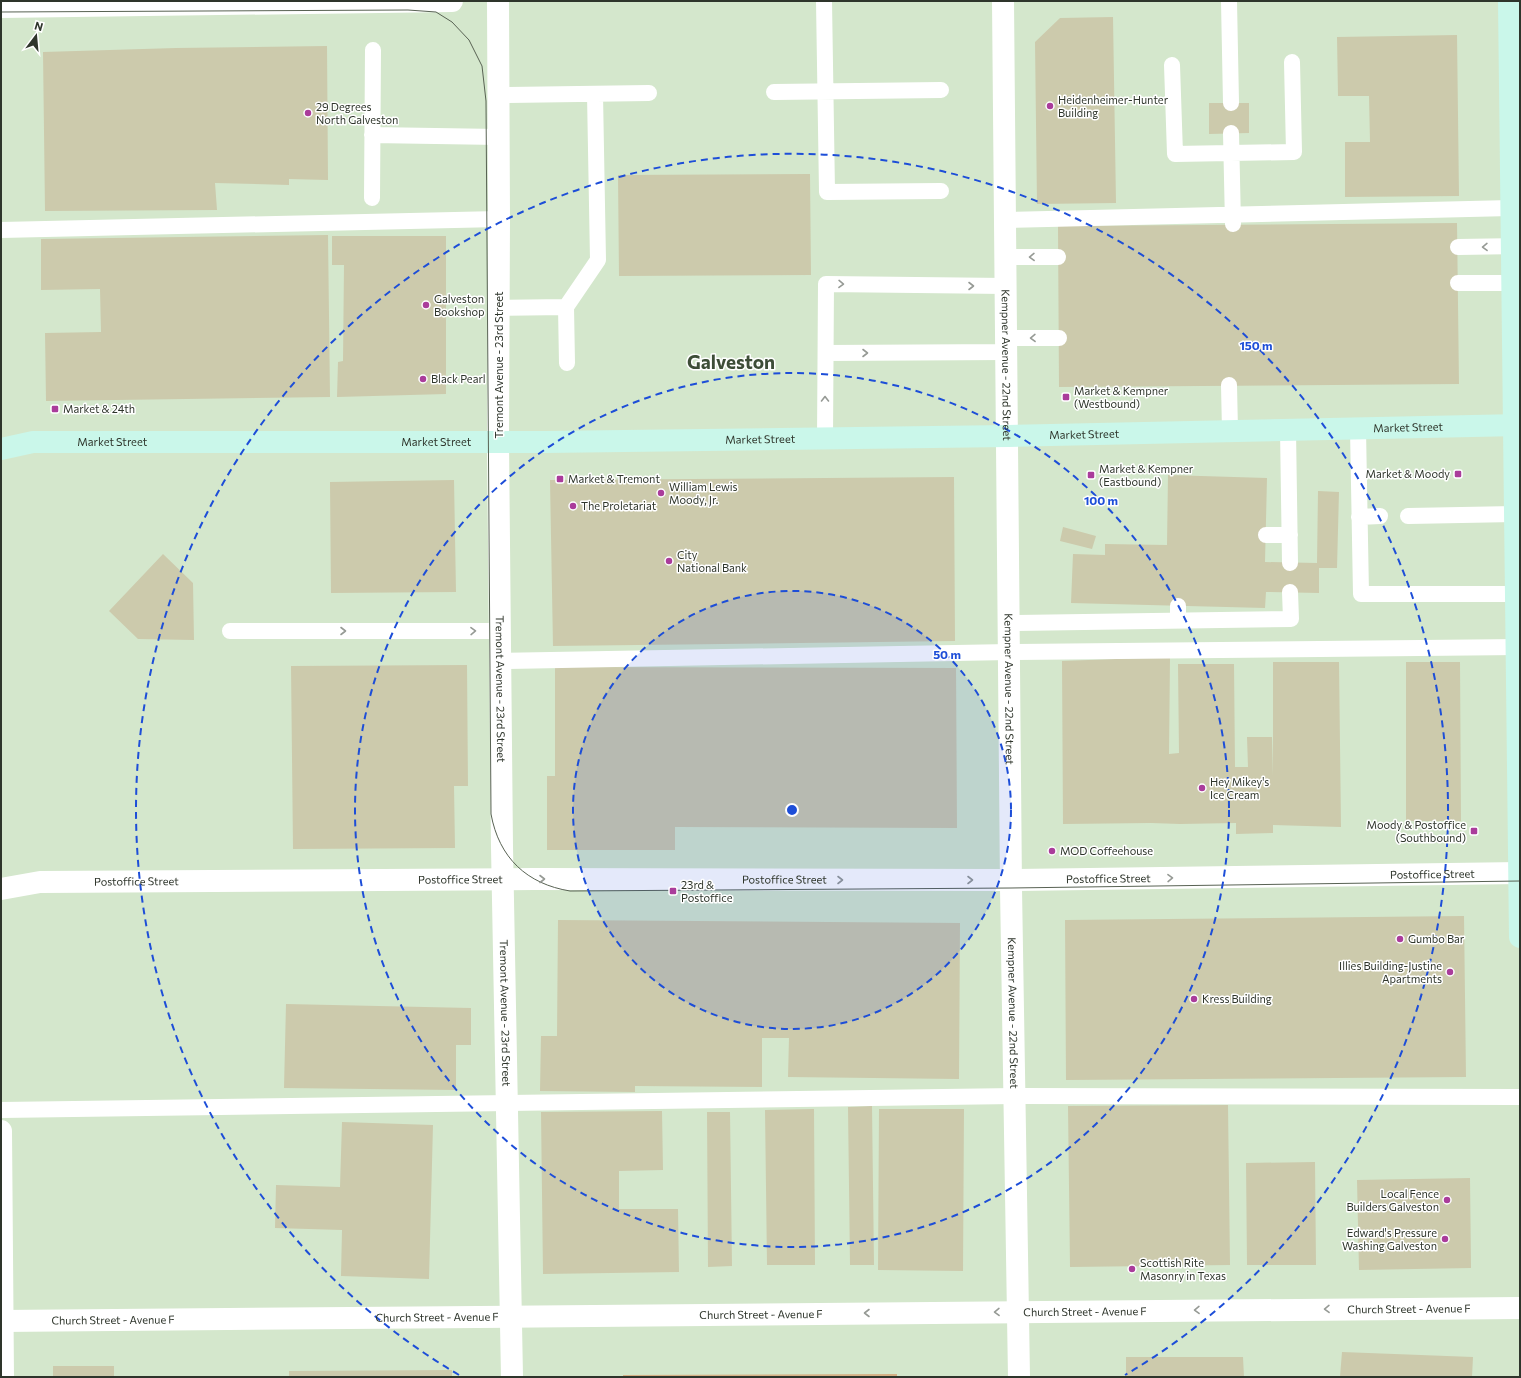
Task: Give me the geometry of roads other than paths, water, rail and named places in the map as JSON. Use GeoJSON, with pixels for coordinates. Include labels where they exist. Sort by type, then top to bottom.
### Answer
{"type":"FeatureCollection","features":[{"type":"Feature","properties":{"kind":"main road"},"geometry":{"type":"LineString","coordinates":[[1509,1],[1512,208],[1516,246],[1512,282],[1516,329],[1517,425],[1515,514],[1518,647],[1520,937]]}},
{"type":"Feature","properties":{"kind":"main road","name":"Market Street"},"geometry":{"type":"LineString","coordinates":[[1,449],[33,442],[498,442],[1008,436],[1517,425]]}},
{"type":"Feature","properties":{"kind":"street"},"geometry":{"type":"LineString","coordinates":[[1,7],[452,1]]}},
{"type":"Feature","properties":{"kind":"street","name":"Tremont Avenue - 23rd Street"},"geometry":{"type":"LineString","coordinates":[[498,1],[498,442],[503,880],[512,1377]]}},
{"type":"Feature","properties":{"kind":"street","name":"Kempner Avenue - 22nd Street"},"geometry":{"type":"LineString","coordinates":[[1003,1],[1012,880],[1019,1377]]}},
{"type":"Feature","properties":{"kind":"street","name":"Postoffice Street"},"geometry":{"type":"LineString","coordinates":[[1,889],[40,882],[1012,880],[1520,873]]}},
{"type":"Feature","properties":{"kind":"street"},"geometry":{"type":"LineString","coordinates":[[1,1131],[3,1377]]}},
{"type":"Feature","properties":{"kind":"street","name":"Church Street - Avenue F"},"geometry":{"type":"LineString","coordinates":[[2,1320],[1520,1308]]}},
{"type":"Feature","properties":{"kind":"lane"},"geometry":{"type":"LineString","coordinates":[[824,1],[827,192],[940,191]]}},
{"type":"Feature","properties":{"kind":"lane"},"geometry":{"type":"LineString","coordinates":[[1229,1],[1231,103]]}},
{"type":"Feature","properties":{"kind":"lane"},"geometry":{"type":"LineString","coordinates":[[372,198],[373,50]]}},
{"type":"Feature","properties":{"kind":"lane"},"geometry":{"type":"LineString","coordinates":[[1172,65],[1175,154],[1294,152],[1292,62]]}},
{"type":"Feature","properties":{"kind":"lane"},"geometry":{"type":"LineString","coordinates":[[774,92],[941,90]]}},
{"type":"Feature","properties":{"kind":"lane"},"geometry":{"type":"LineString","coordinates":[[499,95],[649,93]]}},
{"type":"Feature","properties":{"kind":"lane"},"geometry":{"type":"LineString","coordinates":[[567,363],[566,307],[598,260],[595,94]]}},
{"type":"Feature","properties":{"kind":"lane"},"geometry":{"type":"LineString","coordinates":[[1231,133],[1233,220]]}},
{"type":"Feature","properties":{"kind":"lane"},"geometry":{"type":"LineString","coordinates":[[372,135],[499,137]]}},
{"type":"Feature","properties":{"kind":"lane"},"geometry":{"type":"LineString","coordinates":[[1005,220],[1233,220],[1512,208]]}},
{"type":"Feature","properties":{"kind":"lane"},"geometry":{"type":"LineString","coordinates":[[1,230],[499,219]]}},
{"type":"Feature","properties":{"kind":"lane"},"geometry":{"type":"LineString","coordinates":[[1458,247],[1516,246]]}},
{"type":"Feature","properties":{"kind":"lane"},"geometry":{"type":"LineString","coordinates":[[1005,257],[1058,257]]}},
{"type":"Feature","properties":{"kind":"lane"},"geometry":{"type":"LineString","coordinates":[[1458,283],[1512,282]]}},
{"type":"Feature","properties":{"kind":"lane"},"geometry":{"type":"LineString","coordinates":[[825,438],[826,284],[1006,286]]}},
{"type":"Feature","properties":{"kind":"lane"},"geometry":{"type":"LineString","coordinates":[[499,308],[566,307]]}},
{"type":"Feature","properties":{"kind":"lane"},"geometry":{"type":"LineString","coordinates":[[826,353],[1007,345],[1059,338]]}},
{"type":"Feature","properties":{"kind":"lane"},"geometry":{"type":"LineString","coordinates":[[1229,386],[1230,431]]}},
{"type":"Feature","properties":{"kind":"lane"},"geometry":{"type":"LineString","coordinates":[[1358,429],[1360,594],[1516,594]]}},
{"type":"Feature","properties":{"kind":"lane"},"geometry":{"type":"LineString","coordinates":[[1288,430],[1290,563]]}},
{"type":"Feature","properties":{"kind":"lane"},"geometry":{"type":"LineString","coordinates":[[1408,516],[1515,514]]}},
{"type":"Feature","properties":{"kind":"lane"},"geometry":{"type":"LineString","coordinates":[[1359,516],[1380,516]]}},
{"type":"Feature","properties":{"kind":"lane"},"geometry":{"type":"LineString","coordinates":[[1266,535],[1290,535]]}},
{"type":"Feature","properties":{"kind":"lane"},"geometry":{"type":"LineString","coordinates":[[1010,622],[1178,613],[1291,619],[1290,592]]}},
{"type":"Feature","properties":{"kind":"lane"},"geometry":{"type":"LineString","coordinates":[[230,631],[500,631]]}},
{"type":"Feature","properties":{"kind":"lane"},"geometry":{"type":"LineString","coordinates":[[501,661],[1010,652],[1518,647]]}},
{"type":"Feature","properties":{"kind":"lane"},"geometry":{"type":"LineString","coordinates":[[1,1110],[1016,1096],[1520,1097]]}},
{"type":"Feature","properties":{"kind":"tram line"},"geometry":{"type":"LineString","coordinates":[[1,12],[408,10],[436,12],[452,22],[469,40],[482,66],[486,101],[491,814],[495,830],[508,856],[528,875],[541,882],[570,891],[1011,888],[1520,881]]}},
{"type":"Feature","properties":{"kind":"place","name":"Heidenheimer-Hunter Building"},"geometry":{"type":"Point","coordinates":[1050,106]}},
{"type":"Feature","properties":{"kind":"place","name":"29 Degrees North Galveston"},"geometry":{"type":"Point","coordinates":[308,113]}},
{"type":"Feature","properties":{"kind":"place","name":"Galveston Bookshop"},"geometry":{"type":"Point","coordinates":[426,305]}},
{"type":"Feature","properties":{"kind":"place","name":"Black Pearl"},"geometry":{"type":"Point","coordinates":[423,379]}},
{"type":"Feature","properties":{"kind":"place","name":"Market & Kempner (Westbound)"},"geometry":{"type":"Point","coordinates":[1066,397]}},
{"type":"Feature","properties":{"kind":"place","name":"Market & 24th"},"geometry":{"type":"Point","coordinates":[55,409]}},
{"type":"Feature","properties":{"kind":"place","name":"Market & Moody"},"geometry":{"type":"Point","coordinates":[1458,474]}},
{"type":"Feature","properties":{"kind":"place","name":"Market & Kempner (Eastbound)"},"geometry":{"type":"Point","coordinates":[1091,475]}},
{"type":"Feature","properties":{"kind":"place","name":"Market & Tremont"},"geometry":{"type":"Point","coordinates":[560,479]}},
{"type":"Feature","properties":{"kind":"place","name":"William Lewis Moody, Jr."},"geometry":{"type":"Point","coordinates":[661,493]}},
{"type":"Feature","properties":{"kind":"place","name":"The Proletariat"},"geometry":{"type":"Point","coordinates":[573,506]}},
{"type":"Feature","properties":{"kind":"place","name":"City National Bank"},"geometry":{"type":"Point","coordinates":[669,561]}},
{"type":"Feature","properties":{"kind":"place","name":"Hey Mikey's Ice Cream"},"geometry":{"type":"Point","coordinates":[1202,788]}},
{"type":"Feature","properties":{"kind":"place","name":"Moody & Postoffice (Southbound)"},"geometry":{"type":"Point","coordinates":[1474,831]}},
{"type":"Feature","properties":{"kind":"place","name":"MOD Coffeehouse"},"geometry":{"type":"Point","coordinates":[1052,851]}},
{"type":"Feature","properties":{"kind":"place","name":"23rd & Postoffice"},"geometry":{"type":"Point","coordinates":[673,891]}},
{"type":"Feature","properties":{"kind":"place","name":"Gumbo Bar"},"geometry":{"type":"Point","coordinates":[1400,939]}},
{"type":"Feature","properties":{"kind":"place","name":"Illies Building-Justine Apartments"},"geometry":{"type":"Point","coordinates":[1450,972]}},
{"type":"Feature","properties":{"kind":"place","name":"Kress Building"},"geometry":{"type":"Point","coordinates":[1194,999]}},
{"type":"Feature","properties":{"kind":"place","name":"Local Fence Builders Galveston"},"geometry":{"type":"Point","coordinates":[1447,1200]}},
{"type":"Feature","properties":{"kind":"place","name":"Edward's Pressure Washing Galveston"},"geometry":{"type":"Point","coordinates":[1445,1239]}},
{"type":"Feature","properties":{"kind":"place","name":"Scottish Rite Masonry in Texas"},"geometry":{"type":"Point","coordinates":[1132,1269]}},
{"type":"Feature","properties":{"kind":"district","name":"Galveston"},"geometry":{"type":"Point","coordinates":[731,362]}}]}
